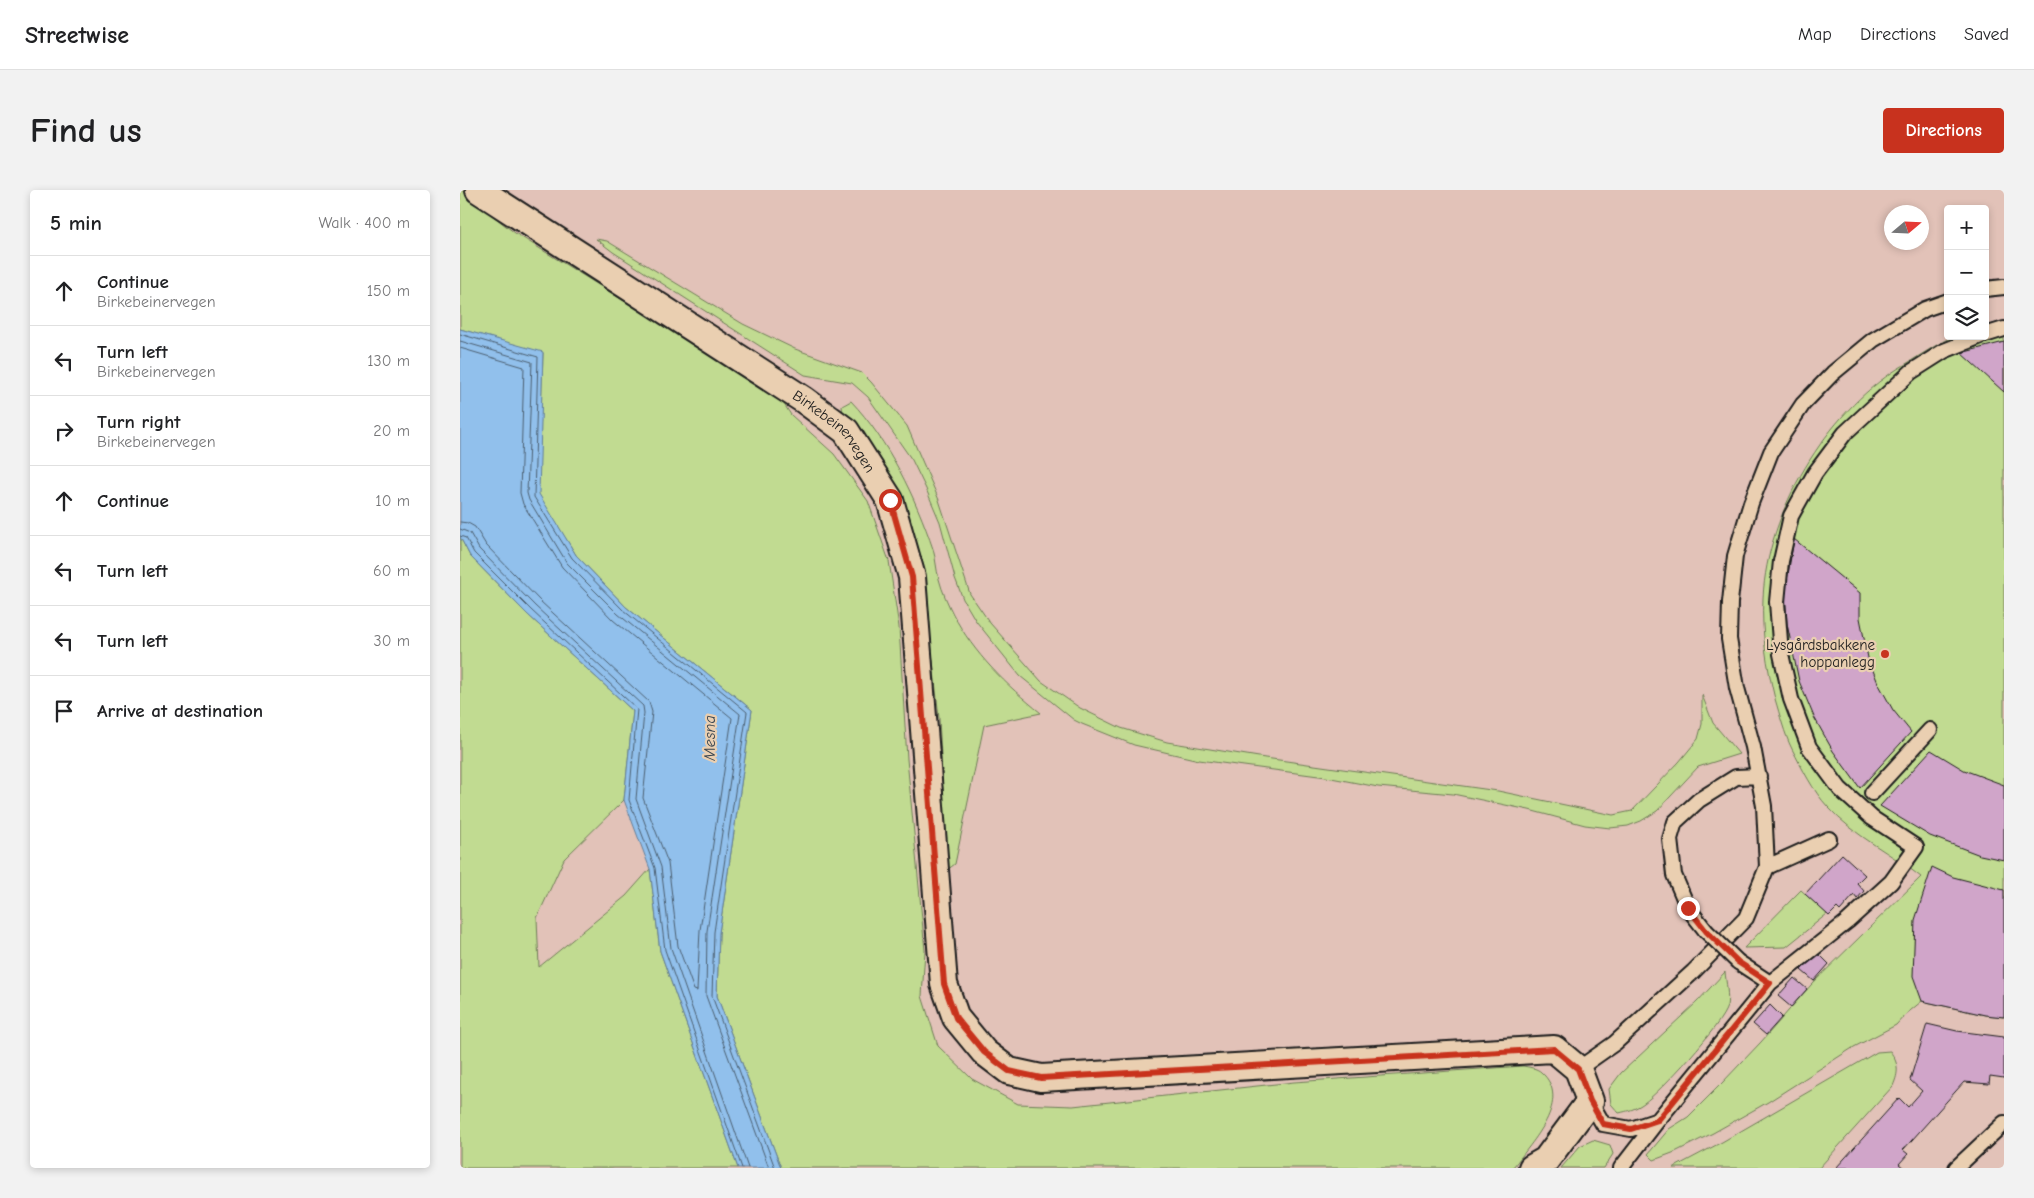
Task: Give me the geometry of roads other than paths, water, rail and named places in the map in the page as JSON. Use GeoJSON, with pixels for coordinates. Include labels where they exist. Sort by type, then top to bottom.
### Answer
{"type":"FeatureCollection","features":[{"type":"Feature","properties":{"kind":"street","name":"Birkebeinervegen"},"geometry":{"type":"LineString","coordinates":[[479,190],[804,400],[846,431],[890,500],[912,577],[944,984],[956,1018],[984,1052],[1009,1071],[1041,1078],[1554,1049],[1578,1069],[1590,1101]]}},
{"type":"Feature","properties":{"kind":"street"},"geometry":{"type":"LineString","coordinates":[[1532,1168],[1546,1160],[1590,1101]]}},
{"type":"Feature","properties":{"kind":"lane"},"geometry":{"type":"LineString","coordinates":[[1989,289],[2004,287]]}},
{"type":"Feature","properties":{"kind":"lane"},"geometry":{"type":"LineString","coordinates":[[1578,1069],[1623,1037],[1693,972],[1746,918],[1767,867],[1764,806],[1754,747],[1737,688],[1729,639],[1730,602],[1735,556],[1750,503],[1771,452],[1803,404],[1833,373],[1873,340],[1925,309],[1944,302]]}},
{"type":"Feature","properties":{"kind":"lane"},"geometry":{"type":"LineString","coordinates":[[1989,334],[2004,329]]}},
{"type":"Feature","properties":{"kind":"lane"},"geometry":{"type":"LineString","coordinates":[[1621,1168],[1770,983],[1848,921],[1891,882],[1916,847],[1872,818],[1840,790],[1809,747],[1791,699],[1780,654],[1777,602],[1781,561],[1792,516],[1815,473],[1839,441],[1878,401],[1911,372],[1944,351],[1971,340]]}},
{"type":"Feature","properties":{"kind":"lane"},"geometry":{"type":"LineString","coordinates":[[1872,793],[1930,730]]}},
{"type":"Feature","properties":{"kind":"lane"},"geometry":{"type":"LineString","coordinates":[[1759,776],[1736,777],[1700,800],[1675,822],[1670,840],[1674,875],[1688,908],[1706,931],[1738,962],[1770,983]]}},
{"type":"Feature","properties":{"kind":"lane"},"geometry":{"type":"LineString","coordinates":[[1767,867],[1830,839]]}},
{"type":"Feature","properties":{"kind":"lane"},"geometry":{"type":"LineString","coordinates":[[1590,1101],[1603,1124],[1631,1129],[1658,1120]]}},
{"type":"Feature","properties":{"kind":"lane"},"geometry":{"type":"LineString","coordinates":[[1956,1168],[2004,1123]]}},
{"type":"Feature","properties":{"kind":"water","name":"Mesna"},"geometry":{"type":"Polygon","coordinates":[[[460,329],[543,352],[539,494],[576,555],[626,607],[752,710],[719,933],[717,996],[781,1168],[738,1168],[660,951],[650,869],[624,800],[633,711],[527,614],[470,556],[460,537],[460,329]]]}},
{"type":"Feature","properties":{"kind":"place","name":"Lysgårdsbakkene hoppanlegg"},"geometry":{"type":"Point","coordinates":[1885,654]}}]}
